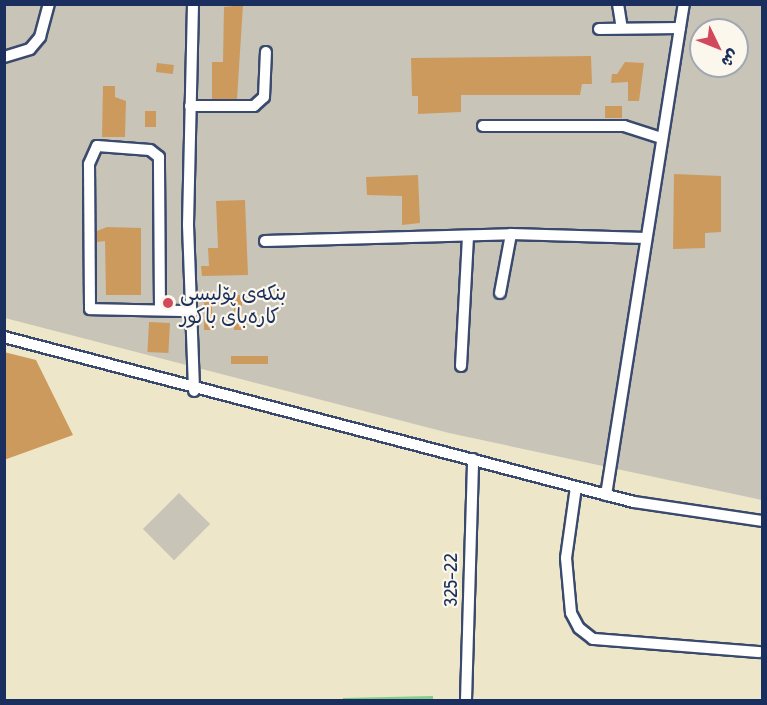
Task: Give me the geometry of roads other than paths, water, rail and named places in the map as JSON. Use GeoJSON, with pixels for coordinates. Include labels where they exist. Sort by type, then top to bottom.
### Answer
{"type":"FeatureCollection","features":[{"type":"Feature","properties":{"kind":"street"},"geometry":{"type":"LineString","coordinates":[[4,57],[30,49],[40,38],[49,4]]}},
{"type":"Feature","properties":{"kind":"street"},"geometry":{"type":"LineString","coordinates":[[193,4],[189,311],[194,391]]}},
{"type":"Feature","properties":{"kind":"street"},"geometry":{"type":"LineString","coordinates":[[618,4],[621,28]]}},
{"type":"Feature","properties":{"kind":"street"},"geometry":{"type":"LineString","coordinates":[[606,495],[684,4]]}},
{"type":"Feature","properties":{"kind":"street"},"geometry":{"type":"LineString","coordinates":[[599,29],[680,28]]}},
{"type":"Feature","properties":{"kind":"street"},"geometry":{"type":"LineString","coordinates":[[190,106],[254,106],[264,97],[266,52]]}},
{"type":"Feature","properties":{"kind":"street"},"geometry":{"type":"LineString","coordinates":[[483,126],[624,126],[662,138]]}},
{"type":"Feature","properties":{"kind":"street"},"geometry":{"type":"LineString","coordinates":[[160,309],[159,157],[150,150],[97,147],[89,164],[88,303],[95,312],[160,309],[189,311]]}},
{"type":"Feature","properties":{"kind":"street"},"geometry":{"type":"LineString","coordinates":[[265,241],[512,234],[646,238]]}},
{"type":"Feature","properties":{"kind":"street"},"geometry":{"type":"LineString","coordinates":[[500,293],[512,234]]}},
{"type":"Feature","properties":{"kind":"street"},"geometry":{"type":"LineString","coordinates":[[461,366],[468,236]]}},
{"type":"Feature","properties":{"kind":"street"},"geometry":{"type":"LineString","coordinates":[[4,338],[194,391],[473,459],[606,495],[762,521]]}},
{"type":"Feature","properties":{"kind":"street","name":"325-22"},"geometry":{"type":"LineString","coordinates":[[466,700],[473,459]]}},
{"type":"Feature","properties":{"kind":"street"},"geometry":{"type":"LineString","coordinates":[[576,487],[566,558],[571,613],[579,628],[593,639],[759,652]]}},
{"type":"Feature","properties":{"kind":"place","name":"بنکەی پۆلیسی کارەبای باکور"},"geometry":{"type":"Point","coordinates":[168,303]}}]}
